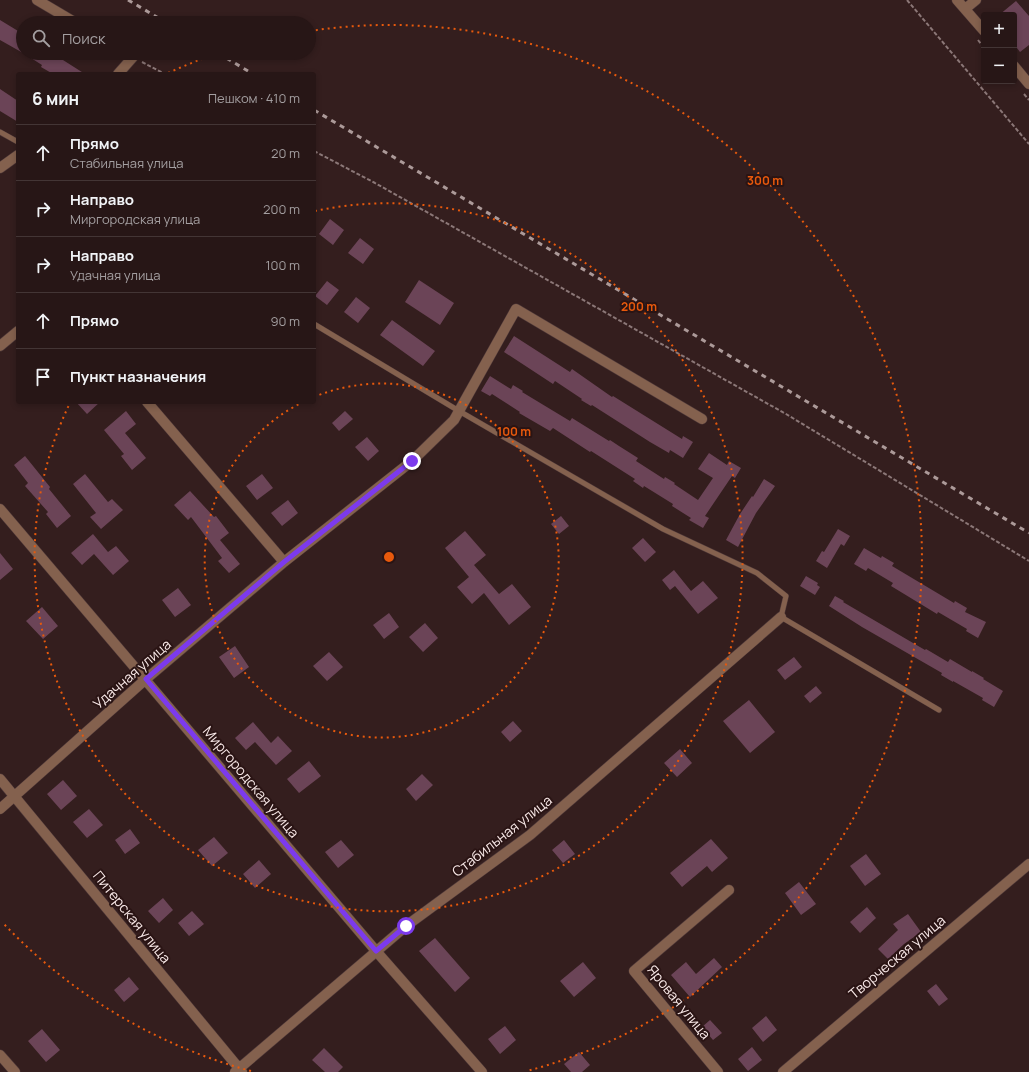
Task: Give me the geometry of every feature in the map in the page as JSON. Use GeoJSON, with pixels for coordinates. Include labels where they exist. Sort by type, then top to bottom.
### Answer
{"type":"FeatureCollection","features":[{"type":"Feature","properties":{"kind":"street"},"geometry":{"type":"LineString","coordinates":[[37,0],[64,16]]}},
{"type":"Feature","properties":{"kind":"street"},"geometry":{"type":"LineString","coordinates":[[957,0],[981,28]]}},
{"type":"Feature","properties":{"kind":"street"},"geometry":{"type":"LineString","coordinates":[[965,9],[976,0]]}},
{"type":"Feature","properties":{"kind":"street"},"geometry":{"type":"LineString","coordinates":[[119,72],[126,60]]}},
{"type":"Feature","properties":{"kind":"street"},"geometry":{"type":"LineString","coordinates":[[1017,70],[1029,84]]}},
{"type":"Feature","properties":{"kind":"street"},"geometry":{"type":"LineString","coordinates":[[0,168],[16,156]]}},
{"type":"Feature","properties":{"kind":"street","name":"Удачная улица"},"geometry":{"type":"LineString","coordinates":[[0,809],[146,679],[284,562],[412,461],[454,420],[516,309],[702,420]]}},
{"type":"Feature","properties":{"kind":"street"},"geometry":{"type":"LineString","coordinates":[[0,346],[16,333]]}},
{"type":"Feature","properties":{"kind":"street"},"geometry":{"type":"LineString","coordinates":[[149,404],[284,562]]}},
{"type":"Feature","properties":{"kind":"street","name":"Миргородская улица"},"geometry":{"type":"LineString","coordinates":[[0,509],[376,951],[482,1072]]}},
{"type":"Feature","properties":{"kind":"street","name":"Стабильная улица"},"geometry":{"type":"LineString","coordinates":[[239,1071],[406,926],[530,835],[781,616]]}},
{"type":"Feature","properties":{"kind":"street","name":"Питерская улица"},"geometry":{"type":"LineString","coordinates":[[0,779],[239,1071]]}},
{"type":"Feature","properties":{"kind":"street","name":"Творческая улица"},"geometry":{"type":"LineString","coordinates":[[783,1072],[1029,864]]}},
{"type":"Feature","properties":{"kind":"street","name":"Яровая улица"},"geometry":{"type":"LineString","coordinates":[[718,1072],[634,970],[729,890]]}},
{"type":"Feature","properties":{"kind":"street"},"geometry":{"type":"LineString","coordinates":[[0,1054],[15,1072]]}},
{"type":"Feature","properties":{"kind":"lane"},"geometry":{"type":"LineString","coordinates":[[0,132],[16,141]]}},
{"type":"Feature","properties":{"kind":"lane"},"geometry":{"type":"LineString","coordinates":[[316,325],[459,411],[663,528],[757,573],[786,596],[781,616],[939,710]]}},
{"type":"Feature","properties":{"kind":"path"},"geometry":{"type":"LineString","coordinates":[[907,0],[1029,144]]}},
{"type":"Feature","properties":{"kind":"path"},"geometry":{"type":"LineString","coordinates":[[138,60],[161,72]]}},
{"type":"Feature","properties":{"kind":"path"},"geometry":{"type":"LineString","coordinates":[[316,152],[375,183],[786,414],[1029,561]]}},
{"type":"Feature","properties":{"kind":"building"},"geometry":{"type":"Polygon","coordinates":[[[1016,1],[1029,16],[1029,45],[1020,52],[1017,48],[1017,12],[1003,12],[1016,1]]]}},
{"type":"Feature","properties":{"kind":"building"},"geometry":{"type":"Polygon","coordinates":[[[0,20],[16,30],[16,49],[0,40],[0,20]]]}},
{"type":"Feature","properties":{"kind":"building"},"geometry":{"type":"Polygon","coordinates":[[[34,60],[63,60],[82,72],[50,72],[41,67],[42,65],[34,60]]]}},
{"type":"Feature","properties":{"kind":"building"},"geometry":{"type":"Polygon","coordinates":[[[0,89],[16,100],[16,121],[0,111],[0,89]]]}},
{"type":"Feature","properties":{"kind":"building"},"geometry":{"type":"Polygon","coordinates":[[[330,219],[344,230],[333,245],[319,234],[330,219]]]}},
{"type":"Feature","properties":{"kind":"building"},"geometry":{"type":"Polygon","coordinates":[[[360,238],[374,249],[363,264],[348,253],[360,238]]]}},
{"type":"Feature","properties":{"kind":"building"},"geometry":{"type":"Polygon","coordinates":[[[419,280],[454,303],[440,325],[405,302],[419,280]]]}},
{"type":"Feature","properties":{"kind":"building"},"geometry":{"type":"Polygon","coordinates":[[[327,281],[339,290],[327,305],[316,297],[327,281]]]}},
{"type":"Feature","properties":{"kind":"building"},"geometry":{"type":"Polygon","coordinates":[[[356,297],[370,308],[358,323],[344,312],[356,297]]]}},
{"type":"Feature","properties":{"kind":"building"},"geometry":{"type":"Polygon","coordinates":[[[392,320],[435,351],[423,366],[380,335],[392,320]]]}},
{"type":"Feature","properties":{"kind":"building"},"geometry":{"type":"Polygon","coordinates":[[[514,336],[570,372],[572,369],[612,397],[613,396],[682,439],[683,436],[693,442],[683,458],[670,450],[669,453],[650,442],[592,405],[591,406],[581,400],[582,399],[555,381],[553,384],[504,352],[514,336]]]}},
{"type":"Feature","properties":{"kind":"building"},"geometry":{"type":"Polygon","coordinates":[[[490,376],[511,389],[513,385],[570,421],[572,418],[609,441],[610,440],[638,458],[636,461],[664,479],[665,477],[675,483],[674,484],[698,500],[713,478],[698,469],[709,453],[727,465],[729,461],[741,468],[735,478],[732,476],[705,516],[709,518],[703,528],[689,520],[691,518],[672,506],[673,504],[644,486],[643,488],[633,481],[635,479],[591,451],[590,452],[553,428],[550,431],[519,413],[520,412],[492,394],[490,396],[481,391],[490,376]]]}},
{"type":"Feature","properties":{"kind":"building"},"geometry":{"type":"Polygon","coordinates":[[[78,404],[98,404],[87,414],[78,404]]]}},
{"type":"Feature","properties":{"kind":"building"},"geometry":{"type":"Polygon","coordinates":[[[126,411],[136,424],[125,433],[146,458],[132,470],[121,456],[124,454],[104,430],[126,411]]]}},
{"type":"Feature","properties":{"kind":"building"},"geometry":{"type":"Polygon","coordinates":[[[345,411],[353,419],[339,431],[332,423],[345,411]]]}},
{"type":"Feature","properties":{"kind":"building"},"geometry":{"type":"Polygon","coordinates":[[[367,437],[379,451],[368,461],[355,447],[367,437]]]}},
{"type":"Feature","properties":{"kind":"building"},"geometry":{"type":"Polygon","coordinates":[[[25,456],[71,516],[57,528],[46,514],[48,512],[25,486],[28,483],[14,465],[25,456]]]}},
{"type":"Feature","properties":{"kind":"building"},"geometry":{"type":"Polygon","coordinates":[[[85,474],[108,502],[112,499],[123,510],[101,529],[90,517],[96,513],[73,484],[85,474]]]}},
{"type":"Feature","properties":{"kind":"building"},"geometry":{"type":"Polygon","coordinates":[[[262,474],[273,488],[257,500],[246,486],[262,474]]]}},
{"type":"Feature","properties":{"kind":"building"},"geometry":{"type":"Polygon","coordinates":[[[764,479],[775,486],[756,513],[738,547],[726,540],[740,514],[764,479]]]}},
{"type":"Feature","properties":{"kind":"building"},"geometry":{"type":"Polygon","coordinates":[[[190,491],[214,517],[216,516],[229,533],[220,540],[240,564],[229,573],[218,561],[222,558],[191,517],[188,520],[174,505],[190,491]]]}},
{"type":"Feature","properties":{"kind":"building"},"geometry":{"type":"Polygon","coordinates":[[[288,500],[298,513],[282,526],[271,513],[288,500]]]}},
{"type":"Feature","properties":{"kind":"building"},"geometry":{"type":"Polygon","coordinates":[[[561,516],[569,526],[559,534],[551,524],[561,516]]]}},
{"type":"Feature","properties":{"kind":"building"},"geometry":{"type":"Polygon","coordinates":[[[838,529],[850,536],[844,546],[841,544],[827,568],[816,561],[822,551],[824,552],[838,529]]]}},
{"type":"Feature","properties":{"kind":"building"},"geometry":{"type":"Polygon","coordinates":[[[465,531],[486,555],[474,565],[499,594],[512,584],[531,607],[509,625],[484,593],[472,604],[457,587],[469,577],[445,548],[465,531]]]}},
{"type":"Feature","properties":{"kind":"building"},"geometry":{"type":"Polygon","coordinates":[[[93,534],[108,552],[116,546],[129,561],[113,575],[94,554],[82,565],[71,553],[93,534]]]}},
{"type":"Feature","properties":{"kind":"building"},"geometry":{"type":"Polygon","coordinates":[[[643,538],[656,552],[645,562],[632,548],[643,538]]]}},
{"type":"Feature","properties":{"kind":"building"},"geometry":{"type":"Polygon","coordinates":[[[864,548],[881,558],[882,556],[894,563],[892,566],[954,603],[955,601],[967,608],[965,612],[986,622],[978,638],[966,631],[967,629],[938,612],[937,614],[891,586],[893,583],[868,568],[866,571],[854,564],[864,548]]]}},
{"type":"Feature","properties":{"kind":"building"},"geometry":{"type":"Polygon","coordinates":[[[0,553],[13,569],[0,580],[0,553]]]}},
{"type":"Feature","properties":{"kind":"building"},"geometry":{"type":"Polygon","coordinates":[[[674,570],[691,591],[703,581],[718,598],[698,614],[675,586],[670,590],[662,580],[674,570]]]}},
{"type":"Feature","properties":{"kind":"building"},"geometry":{"type":"Polygon","coordinates":[[[806,576],[818,583],[817,585],[820,587],[815,595],[800,586],[806,576]]]}},
{"type":"Feature","properties":{"kind":"building"},"geometry":{"type":"Polygon","coordinates":[[[178,588],[191,605],[175,617],[162,600],[178,588]]]}},
{"type":"Feature","properties":{"kind":"building"},"geometry":{"type":"Polygon","coordinates":[[[835,596],[925,650],[926,649],[948,662],[950,659],[984,678],[983,679],[1003,691],[994,707],[982,700],[983,698],[941,675],[942,673],[862,627],[829,606],[835,596]]]}},
{"type":"Feature","properties":{"kind":"building"},"geometry":{"type":"Polygon","coordinates":[[[42,607],[58,626],[43,639],[26,621],[42,607]]]}},
{"type":"Feature","properties":{"kind":"building"},"geometry":{"type":"Polygon","coordinates":[[[389,613],[399,627],[384,639],[373,625],[389,613]]]}},
{"type":"Feature","properties":{"kind":"building"},"geometry":{"type":"Polygon","coordinates":[[[425,623],[438,638],[423,652],[409,637],[425,623]]]}},
{"type":"Feature","properties":{"kind":"building"},"geometry":{"type":"Polygon","coordinates":[[[235,646],[249,667],[234,678],[219,657],[235,646]]]}},
{"type":"Feature","properties":{"kind":"building"},"geometry":{"type":"Polygon","coordinates":[[[329,652],[343,667],[327,681],[313,666],[329,652]]]}},
{"type":"Feature","properties":{"kind":"building"},"geometry":{"type":"Polygon","coordinates":[[[794,657],[802,667],[785,680],[777,670],[794,657]]]}},
{"type":"Feature","properties":{"kind":"building"},"geometry":{"type":"Polygon","coordinates":[[[816,686],[822,693],[810,703],[804,696],[816,686]]]}},
{"type":"Feature","properties":{"kind":"building"},"geometry":{"type":"Polygon","coordinates":[[[749,700],[775,732],[750,753],[723,721],[749,700]]]}},
{"type":"Feature","properties":{"kind":"building"},"geometry":{"type":"Polygon","coordinates":[[[513,721],[522,731],[510,742],[501,732],[513,721]]]}},
{"type":"Feature","properties":{"kind":"building"},"geometry":{"type":"Polygon","coordinates":[[[253,722],[271,743],[278,736],[292,751],[276,765],[255,742],[246,750],[235,738],[253,722]]]}},
{"type":"Feature","properties":{"kind":"building"},"geometry":{"type":"Polygon","coordinates":[[[680,749],[692,763],[677,777],[664,763],[680,749]]]}},
{"type":"Feature","properties":{"kind":"building"},"geometry":{"type":"Polygon","coordinates":[[[309,761],[321,776],[299,793],[287,779],[309,761]]]}},
{"type":"Feature","properties":{"kind":"building"},"geometry":{"type":"Polygon","coordinates":[[[422,774],[433,785],[416,801],[406,789],[422,774]]]}},
{"type":"Feature","properties":{"kind":"building"},"geometry":{"type":"Polygon","coordinates":[[[63,780],[77,796],[61,810],[47,794],[63,780]]]}},
{"type":"Feature","properties":{"kind":"building"},"geometry":{"type":"Polygon","coordinates":[[[89,809],[103,825],[87,838],[73,822],[89,809]]]}},
{"type":"Feature","properties":{"kind":"building"},"geometry":{"type":"Polygon","coordinates":[[[130,829],[140,843],[125,854],[115,840],[130,829]]]}},
{"type":"Feature","properties":{"kind":"building"},"geometry":{"type":"Polygon","coordinates":[[[214,837],[228,853],[212,866],[198,850],[214,837]]]}},
{"type":"Feature","properties":{"kind":"building"},"geometry":{"type":"Polygon","coordinates":[[[711,839],[728,858],[712,872],[707,866],[682,887],[670,873],[711,839]]]}},
{"type":"Feature","properties":{"kind":"building"},"geometry":{"type":"Polygon","coordinates":[[[341,840],[354,855],[338,868],[325,852],[341,840]]]}},
{"type":"Feature","properties":{"kind":"building"},"geometry":{"type":"Polygon","coordinates":[[[564,840],[575,854],[563,863],[552,850],[564,840]]]}},
{"type":"Feature","properties":{"kind":"building"},"geometry":{"type":"Polygon","coordinates":[[[866,854],[881,874],[865,886],[850,866],[866,854]]]}},
{"type":"Feature","properties":{"kind":"building"},"geometry":{"type":"Polygon","coordinates":[[[259,860],[271,874],[255,888],[243,874],[259,860]]]}},
{"type":"Feature","properties":{"kind":"building"},"geometry":{"type":"Polygon","coordinates":[[[799,882],[816,904],[801,915],[785,893],[799,882]]]}},
{"type":"Feature","properties":{"kind":"building"},"geometry":{"type":"Polygon","coordinates":[[[163,898],[173,910],[159,923],[148,911],[163,898]]]}},
{"type":"Feature","properties":{"kind":"building"},"geometry":{"type":"Polygon","coordinates":[[[867,907],[876,918],[860,933],[850,922],[867,907]]]}},
{"type":"Feature","properties":{"kind":"building"},"geometry":{"type":"Polygon","coordinates":[[[192,911],[204,924],[189,936],[178,923],[192,911]]]}},
{"type":"Feature","properties":{"kind":"building"},"geometry":{"type":"Polygon","coordinates":[[[908,914],[921,932],[904,944],[888,959],[878,949],[898,930],[893,924],[908,914]]]}},
{"type":"Feature","properties":{"kind":"building"},"geometry":{"type":"Polygon","coordinates":[[[435,938],[470,978],[455,992],[419,951],[435,938]]]}},
{"type":"Feature","properties":{"kind":"building"},"geometry":{"type":"Polygon","coordinates":[[[714,958],[722,967],[690,997],[671,975],[686,962],[696,974],[714,958]]]}},
{"type":"Feature","properties":{"kind":"building"},"geometry":{"type":"Polygon","coordinates":[[[583,962],[596,978],[574,997],[560,981],[583,962]]]}},
{"type":"Feature","properties":{"kind":"building"},"geometry":{"type":"Polygon","coordinates":[[[129,977],[139,989],[124,1002],[114,990],[129,977]]]}},
{"type":"Feature","properties":{"kind":"building"},"geometry":{"type":"Polygon","coordinates":[[[936,984],[948,999],[939,1006],[927,991],[936,984]]]}},
{"type":"Feature","properties":{"kind":"building"},"geometry":{"type":"Polygon","coordinates":[[[766,1016],[777,1030],[763,1042],[752,1028],[766,1016]]]}},
{"type":"Feature","properties":{"kind":"building"},"geometry":{"type":"Polygon","coordinates":[[[710,1020],[722,1033],[713,1040],[702,1027],[710,1020]]]}},
{"type":"Feature","properties":{"kind":"building"},"geometry":{"type":"Polygon","coordinates":[[[505,1026],[516,1040],[500,1054],[488,1039],[505,1026]]]}},
{"type":"Feature","properties":{"kind":"building"},"geometry":{"type":"Polygon","coordinates":[[[42,1029],[60,1050],[46,1062],[28,1041],[42,1029]]]}},
{"type":"Feature","properties":{"kind":"building"},"geometry":{"type":"Polygon","coordinates":[[[752,1047],[762,1060],[748,1071],[738,1059],[752,1047]]]}},
{"type":"Feature","properties":{"kind":"building"},"geometry":{"type":"Polygon","coordinates":[[[324,1048],[343,1067],[338,1072],[325,1072],[312,1060],[324,1048]]]}},
{"type":"Feature","properties":{"kind":"building"},"geometry":{"type":"Polygon","coordinates":[[[579,1052],[590,1065],[582,1072],[571,1072],[564,1064],[579,1052]]]}},
{"type":"Feature","properties":{"kind":"railway"},"geometry":{"type":"LineString","coordinates":[[128,0],[155,16]]}},
{"type":"Feature","properties":{"kind":"railway"},"geometry":{"type":"LineString","coordinates":[[230,60],[250,72]]}},
{"type":"Feature","properties":{"kind":"railway"},"geometry":{"type":"LineString","coordinates":[[316,111],[1029,533]]}},
{"type":"Feature","properties":{"kind":"route"},"geometry":{"type":"LineString","coordinates":[[406,926],[376,951],[146,679],[284,562],[412,461]]}}]}
